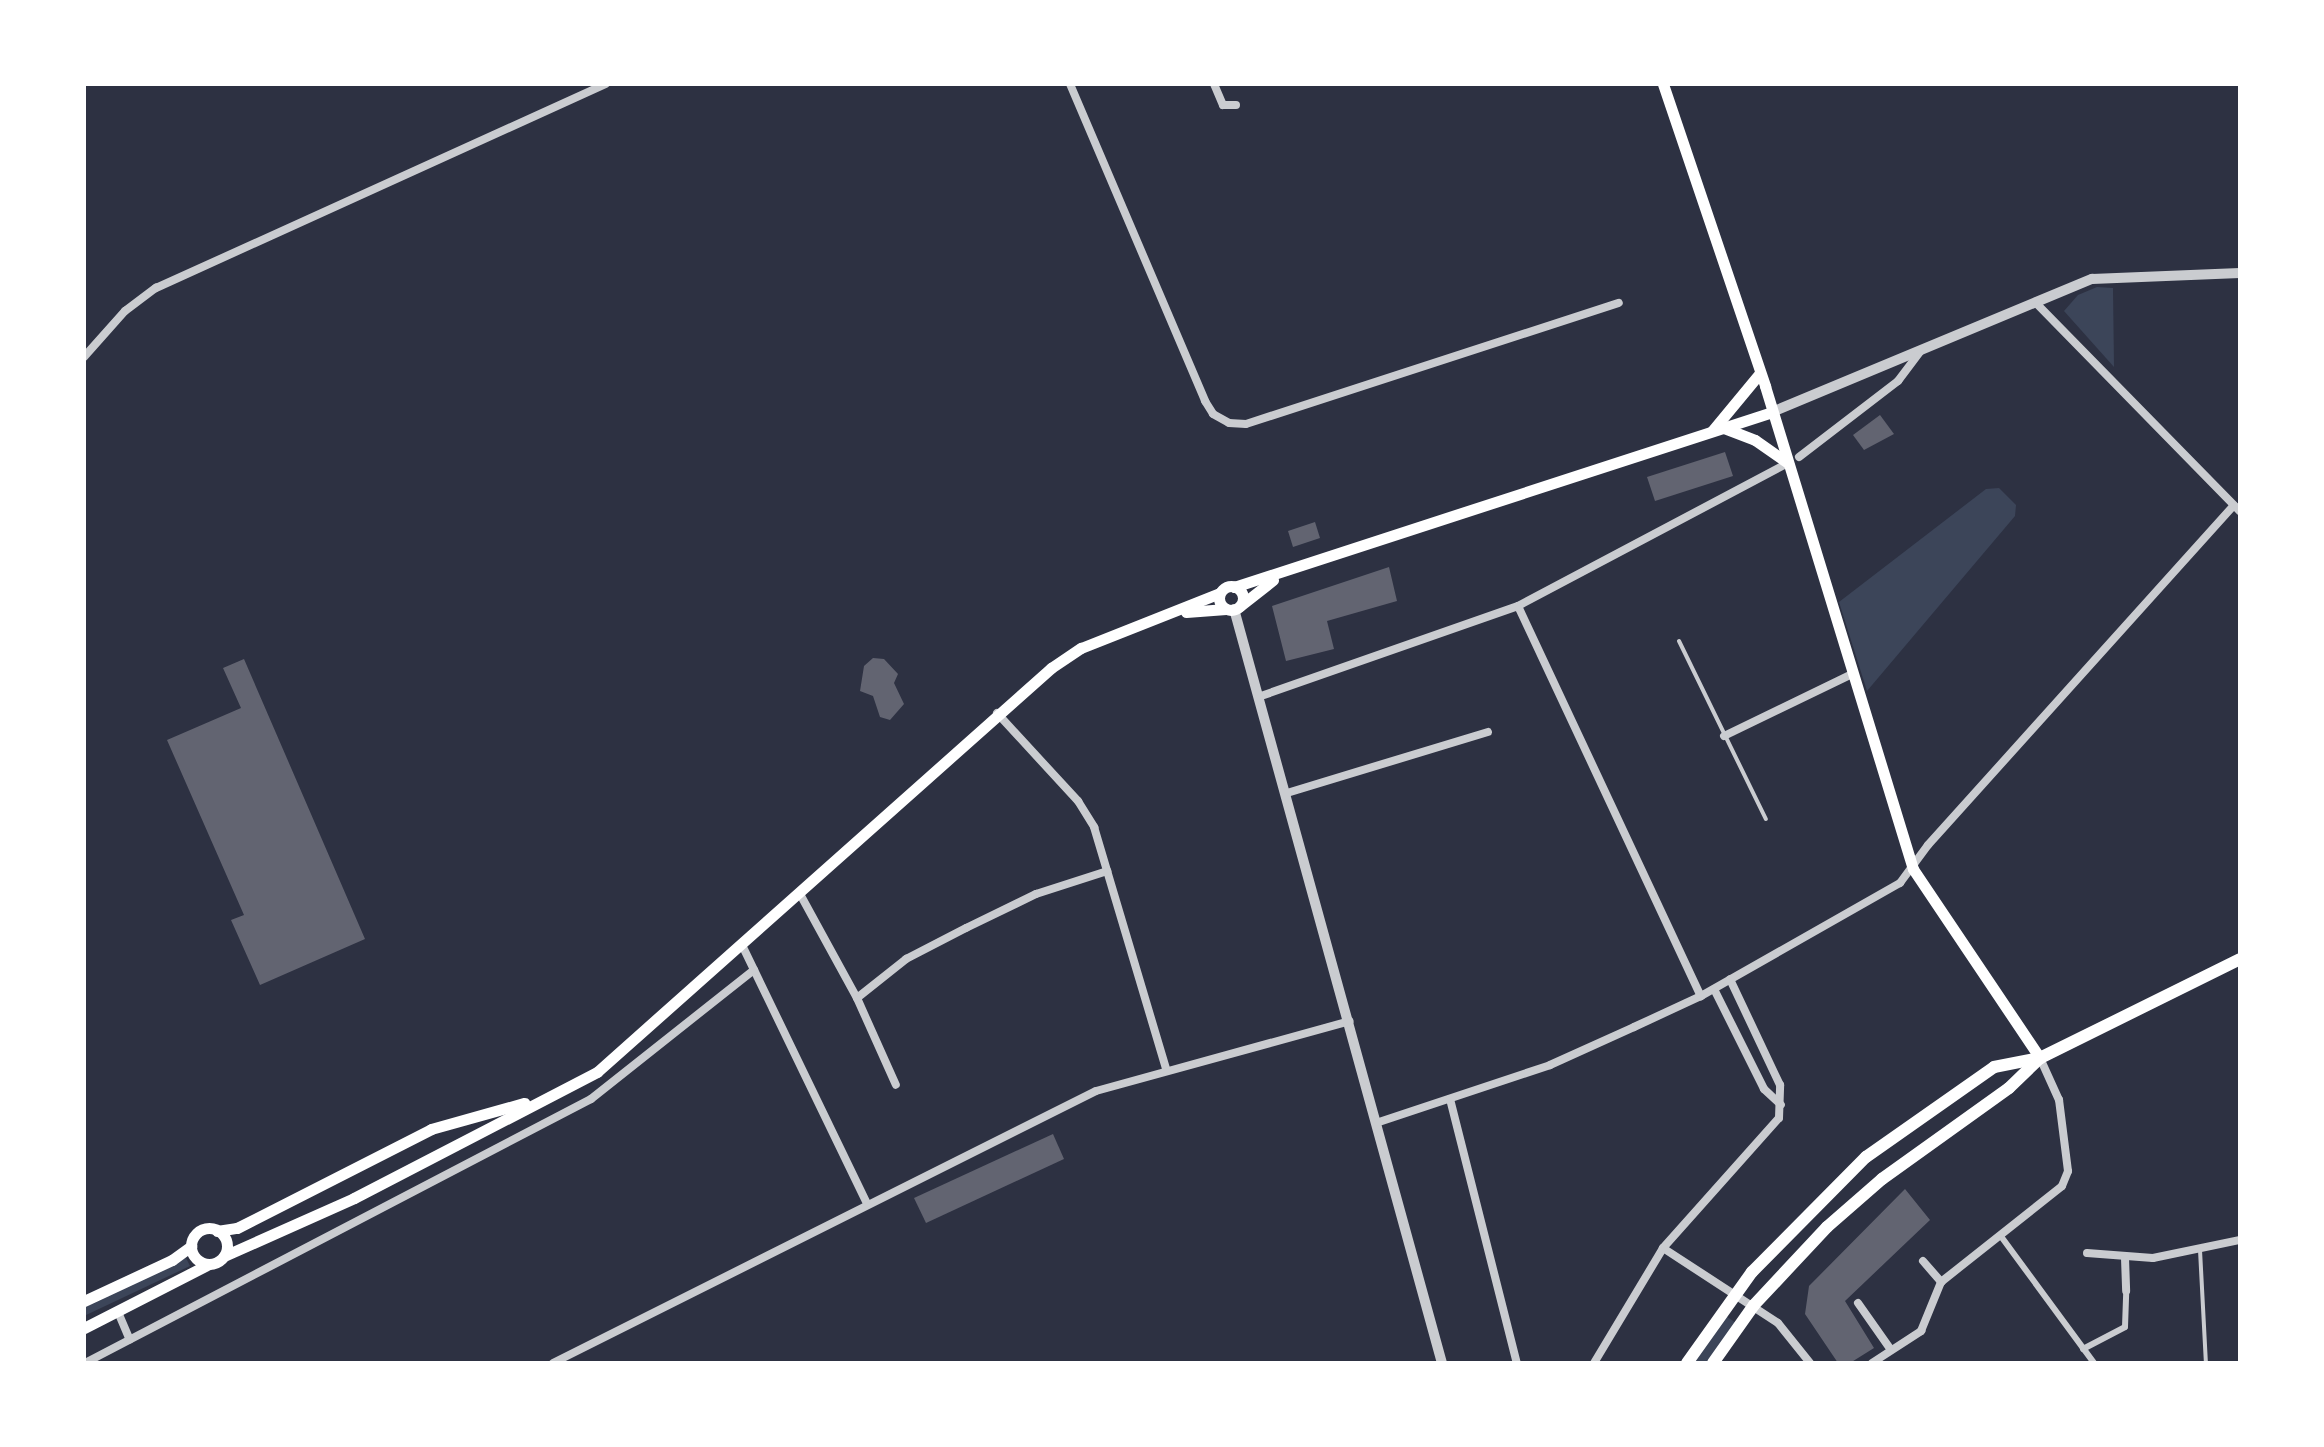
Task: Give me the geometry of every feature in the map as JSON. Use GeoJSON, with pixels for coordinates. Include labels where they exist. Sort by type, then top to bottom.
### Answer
{"type":"FeatureCollection","features":[{"type":"Feature","properties":{"kind":"main road"},"geometry":{"type":"LineString","coordinates":[[1663,84],[1772,412],[1793,460],[1852,674],[1913,869],[2040,1058]]}},
{"type":"Feature","properties":{"kind":"main road"},"geometry":{"type":"LineString","coordinates":[[1718,430],[1760,373]]}},
{"type":"Feature","properties":{"kind":"main road"},"geometry":{"type":"LineString","coordinates":[[84,1328],[224,1256],[354,1198],[610,1063],[997,713],[1081,648],[1234,587],[1277,577],[1772,412]]}},
{"type":"Feature","properties":{"kind":"main road"},"geometry":{"type":"LineString","coordinates":[[1718,430],[1755,440],[1793,460]]}},
{"type":"Feature","properties":{"kind":"main road"},"geometry":{"type":"LineString","coordinates":[[1165,614],[1233,608],[1277,577]]}},
{"type":"Feature","properties":{"kind":"main road"},"geometry":{"type":"LineString","coordinates":[[1233,608],[1242,595],[1234,587]]}},
{"type":"Feature","properties":{"kind":"main road"},"geometry":{"type":"LineString","coordinates":[[1220,593],[1233,608]]}},
{"type":"Feature","properties":{"kind":"main road"},"geometry":{"type":"LineString","coordinates":[[1687,1363],[1734,1294],[1803,1216],[1866,1157],[1994,1067],[2040,1058],[2240,959]]}},
{"type":"Feature","properties":{"kind":"main road"},"geometry":{"type":"LineString","coordinates":[[1713,1363],[1754,1305],[1827,1227],[1882,1179],[2009,1088],[2040,1058]]}},
{"type":"Feature","properties":{"kind":"main road"},"geometry":{"type":"LineString","coordinates":[[84,1301],[172,1260],[191,1246],[200,1231],[237,1228],[431,1129],[551,1094]]}},
{"type":"Feature","properties":{"kind":"main road"},"geometry":{"type":"LineString","coordinates":[[217,1231],[225,1239],[224,1256]]}},
{"type":"Feature","properties":{"kind":"main road"},"geometry":{"type":"LineString","coordinates":[[191,1246],[195,1257],[209,1264]]}},
{"type":"Feature","properties":{"kind":"street"},"geometry":{"type":"LineString","coordinates":[[84,357],[125,311],[156,288],[606,84]]}},
{"type":"Feature","properties":{"kind":"street"},"geometry":{"type":"LineString","coordinates":[[1070,84],[1205,401],[1213,414],[1229,423],[1262,419],[1619,303]]}},
{"type":"Feature","properties":{"kind":"street"},"geometry":{"type":"LineString","coordinates":[[1214,84],[1223,105],[1236,105]]}},
{"type":"Feature","properties":{"kind":"street"},"geometry":{"type":"LineString","coordinates":[[1772,412],[2035,302],[2107,277],[2240,273]]}},
{"type":"Feature","properties":{"kind":"street"},"geometry":{"type":"LineString","coordinates":[[1379,1122],[1550,1065],[1701,996],[1900,883],[1928,845],[2237,508],[2035,302]]}},
{"type":"Feature","properties":{"kind":"street"},"geometry":{"type":"LineString","coordinates":[[1261,696],[1518,606],[1793,460],[1898,381],[1921,350]]}},
{"type":"Feature","properties":{"kind":"street"},"geometry":{"type":"LineString","coordinates":[[1518,606],[1701,996]]}},
{"type":"Feature","properties":{"kind":"street"},"geometry":{"type":"LineString","coordinates":[[1233,608],[1261,696],[1379,1122],[1442,1363]]}},
{"type":"Feature","properties":{"kind":"street"},"geometry":{"type":"LineString","coordinates":[[1724,736],[1852,674]]}},
{"type":"Feature","properties":{"kind":"street"},"geometry":{"type":"LineString","coordinates":[[997,713],[1078,801],[1094,827],[1166,1069]]}},
{"type":"Feature","properties":{"kind":"street"},"geometry":{"type":"LineString","coordinates":[[1287,793],[1488,732]]}},
{"type":"Feature","properties":{"kind":"street"},"geometry":{"type":"LineString","coordinates":[[857,998],[930,947],[1036,894],[1107,871]]}},
{"type":"Feature","properties":{"kind":"street"},"geometry":{"type":"LineString","coordinates":[[800,894],[857,998],[896,1085]]}},
{"type":"Feature","properties":{"kind":"street"},"geometry":{"type":"LineString","coordinates":[[742,945],[867,1204]]}},
{"type":"Feature","properties":{"kind":"street"},"geometry":{"type":"LineString","coordinates":[[85,1363],[591,1099],[754,970]]}},
{"type":"Feature","properties":{"kind":"street"},"geometry":{"type":"LineString","coordinates":[[1594,1363],[1663,1248],[1774,1126],[1781,1105],[1780,1085],[1730,979]]}},
{"type":"Feature","properties":{"kind":"street"},"geometry":{"type":"LineString","coordinates":[[1714,989],[1764,1089],[1781,1105]]}},
{"type":"Feature","properties":{"kind":"street"},"geometry":{"type":"LineString","coordinates":[[553,1363],[1096,1091],[1166,1069],[1350,1021]]}},
{"type":"Feature","properties":{"kind":"street"},"geometry":{"type":"LineString","coordinates":[[1872,1363],[1921,1331],[1941,1282],[2053,1196],[2066,1180],[2059,1100],[2040,1058]]}},
{"type":"Feature","properties":{"kind":"street"},"geometry":{"type":"LineString","coordinates":[[1450,1099],[1517,1363]]}},
{"type":"Feature","properties":{"kind":"street"},"geometry":{"type":"LineString","coordinates":[[2000,1235],[2094,1363]]}},
{"type":"Feature","properties":{"kind":"street"},"geometry":{"type":"LineString","coordinates":[[2087,1253],[2125,1258],[2200,1250],[2240,1240]]}},
{"type":"Feature","properties":{"kind":"street"},"geometry":{"type":"LineString","coordinates":[[1663,1248],[1754,1305],[1789,1331],[1810,1363]]}},
{"type":"Feature","properties":{"kind":"street"},"geometry":{"type":"LineString","coordinates":[[2083,1349],[2125,1327],[2125,1258]]}},
{"type":"Feature","properties":{"kind":"street"},"geometry":{"type":"LineString","coordinates":[[1923,1261],[1941,1282]]}},
{"type":"Feature","properties":{"kind":"street"},"geometry":{"type":"LineString","coordinates":[[1858,1303],[1891,1350]]}},
{"type":"Feature","properties":{"kind":"street"},"geometry":{"type":"LineString","coordinates":[[118,1312],[130,1340]]}},
{"type":"Feature","properties":{"kind":"lane"},"geometry":{"type":"LineString","coordinates":[[1679,641],[1766,819]]}},
{"type":"Feature","properties":{"kind":"lane"},"geometry":{"type":"LineString","coordinates":[[2200,1250],[2206,1363]]}},
{"type":"Feature","properties":{"kind":"shaded area"},"geometry":{"type":"Polygon","coordinates":[[[2097,287],[2113,288],[2114,367],[2064,311],[2078,295],[2097,287]]]}},
{"type":"Feature","properties":{"kind":"shaded area"},"geometry":{"type":"Polygon","coordinates":[[[1999,488],[2016,505],[2015,516],[1867,691],[1839,602],[1986,489],[1999,488]]]}},
{"type":"Feature","properties":{"kind":"shaded area"},"geometry":{"type":"Polygon","coordinates":[[[186,1258],[190,1266],[84,1316],[84,1306],[186,1258]]]}},
{"type":"Feature","properties":{"kind":"shaded area"},"geometry":{"type":"Polygon","coordinates":[[[1723,1314],[1736,1323],[1708,1363],[1690,1363],[1723,1314]]]}},
{"type":"Feature","properties":{"kind":"building"},"geometry":{"type":"Polygon","coordinates":[[[1880,415],[1894,434],[1864,450],[1853,435],[1880,415]]]}},
{"type":"Feature","properties":{"kind":"building"},"geometry":{"type":"Polygon","coordinates":[[[1725,452],[1733,476],[1655,501],[1647,477],[1725,452]]]}},
{"type":"Feature","properties":{"kind":"building"},"geometry":{"type":"Polygon","coordinates":[[[1315,522],[1320,538],[1293,547],[1288,531],[1315,522]]]}},
{"type":"Feature","properties":{"kind":"building"},"geometry":{"type":"Polygon","coordinates":[[[1389,567],[1397,601],[1327,621],[1334,649],[1286,661],[1272,606],[1389,567]]]}},
{"type":"Feature","properties":{"kind":"building"},"geometry":{"type":"Polygon","coordinates":[[[873,658],[884,659],[898,674],[894,683],[904,704],[890,720],[880,717],[873,696],[860,691],[864,666],[873,658]]]}},
{"type":"Feature","properties":{"kind":"building"},"geometry":{"type":"Polygon","coordinates":[[[244,659],[365,939],[260,985],[231,920],[244,915],[167,740],[241,708],[223,668],[244,659]]]}},
{"type":"Feature","properties":{"kind":"building"},"geometry":{"type":"Polygon","coordinates":[[[1053,1134],[1064,1159],[926,1223],[914,1198],[1053,1134]]]}},
{"type":"Feature","properties":{"kind":"building"},"geometry":{"type":"Polygon","coordinates":[[[1905,1189],[1930,1220],[1845,1301],[1874,1348],[1850,1363],[1838,1363],[1805,1314],[1809,1286],[1905,1189]]]}}]}
